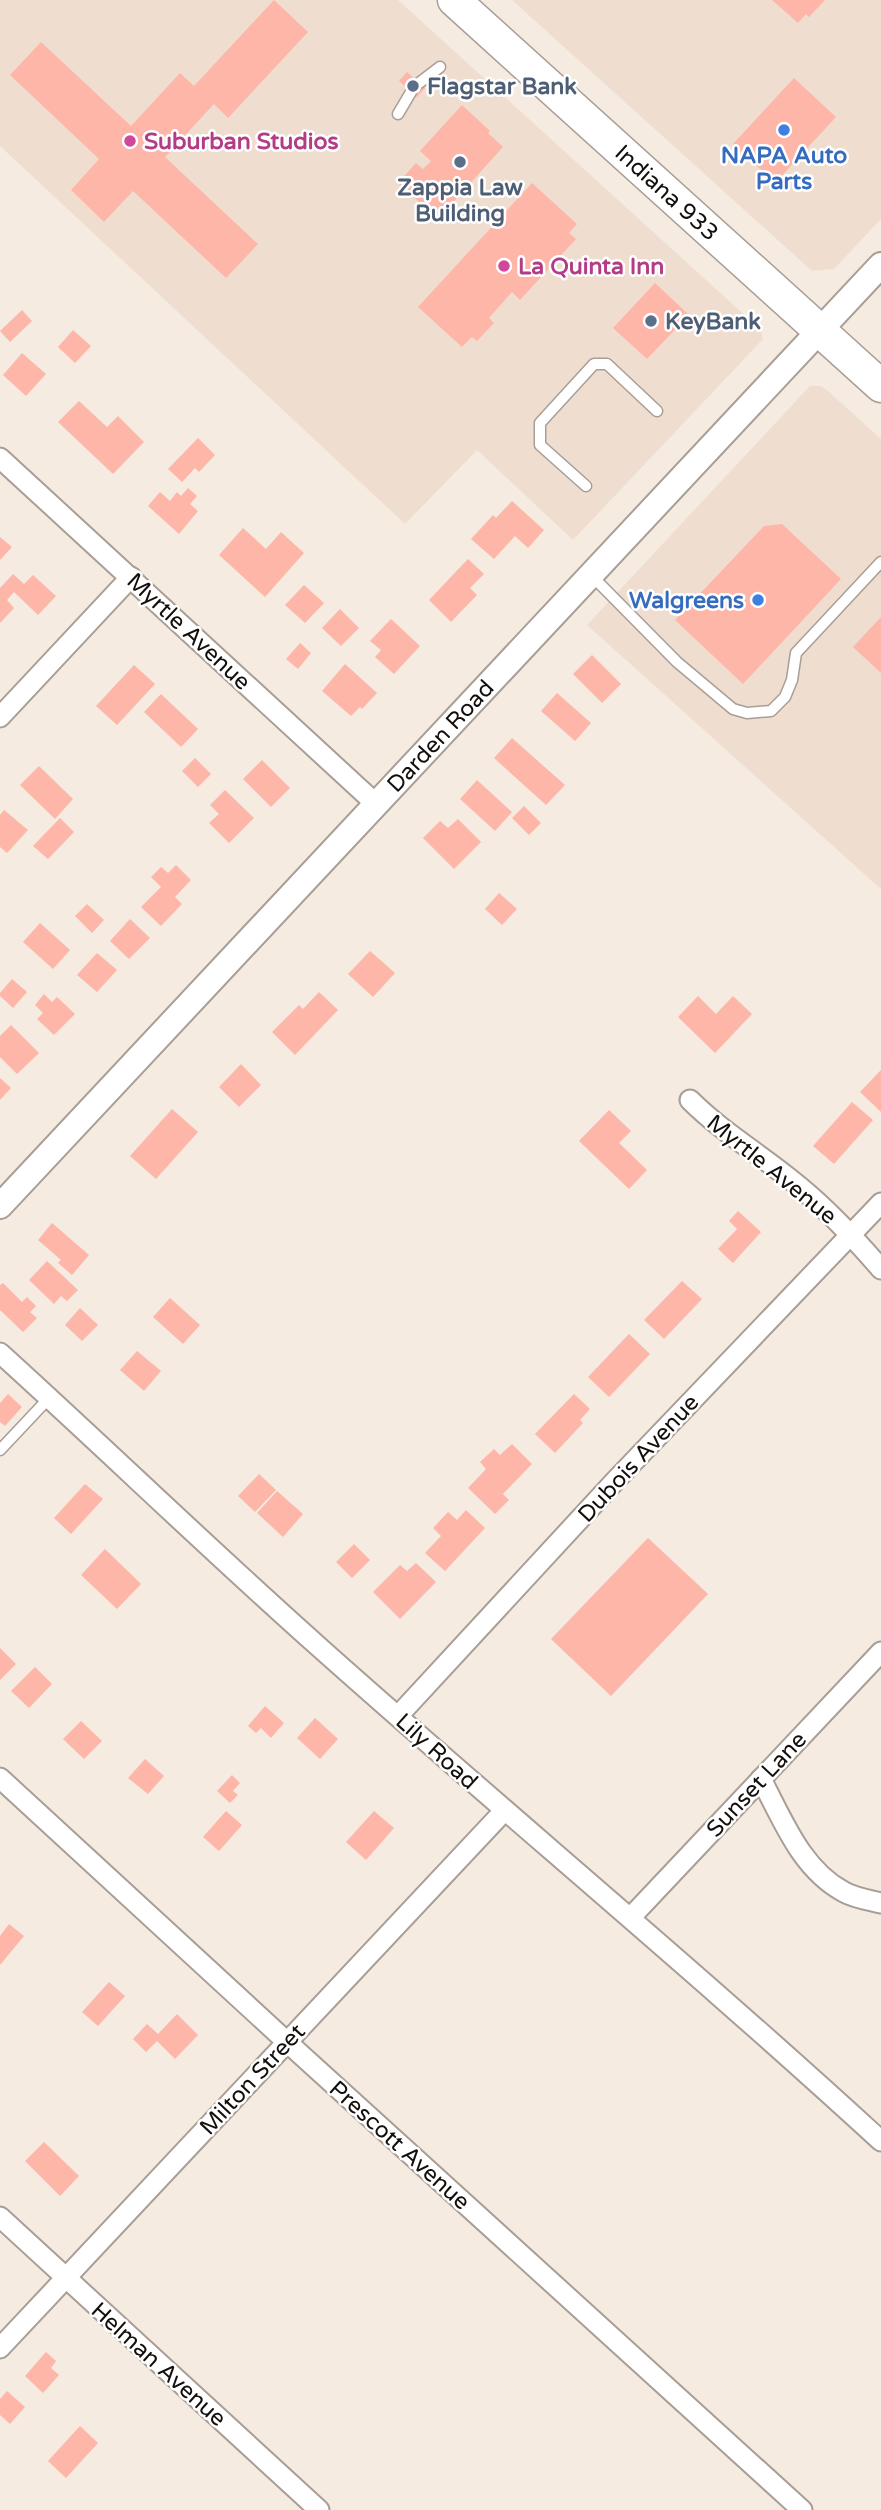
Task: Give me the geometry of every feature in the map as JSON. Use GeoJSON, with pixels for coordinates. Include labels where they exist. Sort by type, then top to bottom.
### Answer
{"type":"FeatureCollection","features":[{"type":"Feature","properties":{"kind":"main road","name":"Indiana 933"},"geometry":{"type":"LineString","coordinates":[[454,0],[881,386]]}},
{"type":"Feature","properties":{"kind":"street","name":"Darden Road"},"geometry":{"type":"LineString","coordinates":[[0,1206],[881,265]]}},
{"type":"Feature","properties":{"kind":"street","name":"Myrtle Avenue"},"geometry":{"type":"LineString","coordinates":[[0,458],[376,804]]}},
{"type":"Feature","properties":{"kind":"street"},"geometry":{"type":"LineString","coordinates":[[0,717],[131,577]]}},
{"type":"Feature","properties":{"kind":"street","name":"Myrtle Avenue"},"geometry":{"type":"LineString","coordinates":[[690,1100],[711,1121],[800,1186],[851,1234],[881,1269]]}},
{"type":"Feature","properties":{"kind":"street","name":"Dubois Avenue"},"geometry":{"type":"LineString","coordinates":[[398,1716],[615,1481],[881,1203]]}},
{"type":"Feature","properties":{"kind":"street","name":"Lily Road"},"geometry":{"type":"LineString","coordinates":[[0,1353],[290,1621],[504,1811],[631,1917],[881,2141]]}},
{"type":"Feature","properties":{"kind":"street","name":"Sunset Lane"},"geometry":{"type":"LineString","coordinates":[[631,1917],[881,1652]]}},
{"type":"Feature","properties":{"kind":"street","name":"Prescott Avenue"},"geometry":{"type":"LineString","coordinates":[[0,1778],[286,2042],[802,2510]]}},
{"type":"Feature","properties":{"kind":"street"},"geometry":{"type":"LineString","coordinates":[[761,1779],[800,1851],[814,1869],[847,1894],[881,1903]]}},
{"type":"Feature","properties":{"kind":"street","name":"Milton Street"},"geometry":{"type":"LineString","coordinates":[[0,2348],[504,1811]]}},
{"type":"Feature","properties":{"kind":"street","name":"Helman Avenue"},"geometry":{"type":"LineString","coordinates":[[0,2217],[319,2510]]}},
{"type":"Feature","properties":{"kind":"lane"},"geometry":{"type":"LineString","coordinates":[[419,83],[440,67]]}},
{"type":"Feature","properties":{"kind":"lane"},"geometry":{"type":"LineString","coordinates":[[398,114],[411,92]]}},
{"type":"Feature","properties":{"kind":"lane"},"geometry":{"type":"LineString","coordinates":[[586,486],[540,445],[540,423],[594,364],[607,364],[657,411]]}},
{"type":"Feature","properties":{"kind":"lane"},"geometry":{"type":"LineString","coordinates":[[590,575],[677,662],[733,709],[747,713],[771,711],[785,697],[792,680],[796,653],[881,562]]}},
{"type":"Feature","properties":{"kind":"lane"},"geometry":{"type":"LineString","coordinates":[[0,1450],[49,1398]]}},
{"type":"Feature","properties":{"kind":"shaded area"},"geometry":{"type":"Polygon","coordinates":[[[0,0],[398,0],[761,330],[763,339],[573,540],[477,450],[405,524],[0,146],[0,0]]]}},
{"type":"Feature","properties":{"kind":"shaded area"},"geometry":{"type":"Polygon","coordinates":[[[512,0],[881,0],[881,219],[834,269],[812,271],[512,0]]]}},
{"type":"Feature","properties":{"kind":"shaded area"},"geometry":{"type":"Polygon","coordinates":[[[810,386],[821,386],[828,391],[881,439],[881,889],[587,625],[810,386]]]}},
{"type":"Feature","properties":{"kind":"building","name":"Suburban Studios"},"geometry":{"type":"Polygon","coordinates":[[[274,0],[308,32],[228,118],[214,104],[165,157],[258,244],[226,278],[133,191],[104,222],[71,190],[99,159],[10,75],[41,42],[131,126],[180,73],[194,86],[274,0]]]}},
{"type":"Feature","properties":{"kind":"building"},"geometry":{"type":"Polygon","coordinates":[[[772,0],[825,0],[809,17],[806,14],[798,23],[772,0]]]}},
{"type":"Feature","properties":{"kind":"building","name":"Flagstar Bank"},"geometry":{"type":"Polygon","coordinates":[[[407,72],[425,88],[417,97],[399,81],[407,72]]]}},
{"type":"Feature","properties":{"kind":"building","name":"NAPA Auto Parts"},"geometry":{"type":"Polygon","coordinates":[[[794,78],[836,117],[775,183],[733,144],[794,78]]]}},
{"type":"Feature","properties":{"kind":"building","name":"Zappia Law Building"},"geometry":{"type":"Polygon","coordinates":[[[462,105],[503,147],[438,219],[398,183],[416,163],[423,169],[431,161],[420,151],[462,105]]]}},
{"type":"Feature","properties":{"kind":"building","name":"La Quinta Inn"},"geometry":{"type":"Polygon","coordinates":[[[532,183],[577,224],[569,233],[576,239],[520,300],[512,292],[489,318],[494,323],[477,341],[472,337],[462,347],[418,307],[532,183]]]}},
{"type":"Feature","properties":{"kind":"building","name":"KeyBank"},"geometry":{"type":"Polygon","coordinates":[[[655,283],[689,315],[647,359],[613,328],[655,283]]]}},
{"type":"Feature","properties":{"kind":"building"},"geometry":{"type":"Polygon","coordinates":[[[22,310],[32,321],[10,342],[0,331],[22,310]]]}},
{"type":"Feature","properties":{"kind":"building"},"geometry":{"type":"Polygon","coordinates":[[[73,330],[91,346],[75,363],[58,347],[73,330]]]}},
{"type":"Feature","properties":{"kind":"building"},"geometry":{"type":"Polygon","coordinates":[[[22,353],[46,374],[26,396],[3,375],[22,353]]]}},
{"type":"Feature","properties":{"kind":"building"},"geometry":{"type":"Polygon","coordinates":[[[79,401],[107,427],[118,416],[144,442],[113,474],[58,422],[79,401]]]}},
{"type":"Feature","properties":{"kind":"building"},"geometry":{"type":"Polygon","coordinates":[[[198,438],[215,455],[199,472],[195,468],[182,482],[168,469],[198,438]]]}},
{"type":"Feature","properties":{"kind":"building"},"geometry":{"type":"Polygon","coordinates":[[[188,488],[197,496],[190,504],[198,511],[179,534],[148,506],[160,492],[170,501],[177,492],[181,496],[188,488]]]}},
{"type":"Feature","properties":{"kind":"building"},"geometry":{"type":"Polygon","coordinates":[[[512,501],[544,530],[528,548],[515,536],[494,559],[471,539],[493,515],[496,518],[512,501]]]}},
{"type":"Feature","properties":{"kind":"building","name":"Walgreens"},"geometry":{"type":"Polygon","coordinates":[[[782,524],[841,579],[743,684],[675,620],[764,526],[782,524]]]}},
{"type":"Feature","properties":{"kind":"building"},"geometry":{"type":"Polygon","coordinates":[[[243,528],[266,549],[281,532],[304,553],[265,597],[219,555],[243,528]]]}},
{"type":"Feature","properties":{"kind":"building"},"geometry":{"type":"Polygon","coordinates":[[[0,537],[12,547],[0,560],[0,537]]]}},
{"type":"Feature","properties":{"kind":"building"},"geometry":{"type":"Polygon","coordinates":[[[468,559],[484,574],[470,588],[477,595],[451,622],[429,600],[468,559]]]}},
{"type":"Feature","properties":{"kind":"building"},"geometry":{"type":"Polygon","coordinates":[[[13,574],[24,584],[33,575],[56,596],[38,615],[14,592],[7,600],[14,608],[0,623],[0,588],[13,574]]]}},
{"type":"Feature","properties":{"kind":"building"},"geometry":{"type":"Polygon","coordinates":[[[304,585],[324,603],[305,623],[285,605],[304,585]]]}},
{"type":"Feature","properties":{"kind":"building"},"geometry":{"type":"Polygon","coordinates":[[[340,609],[359,628],[341,646],[322,628],[340,609]]]}},
{"type":"Feature","properties":{"kind":"building"},"geometry":{"type":"Polygon","coordinates":[[[881,617],[881,673],[853,647],[881,617]]]}},
{"type":"Feature","properties":{"kind":"building"},"geometry":{"type":"Polygon","coordinates":[[[391,619],[420,646],[394,674],[375,657],[381,650],[370,641],[391,619]]]}},
{"type":"Feature","properties":{"kind":"building"},"geometry":{"type":"Polygon","coordinates":[[[300,643],[311,653],[298,669],[286,659],[300,643]]]}},
{"type":"Feature","properties":{"kind":"building"},"geometry":{"type":"Polygon","coordinates":[[[592,655],[621,684],[602,703],[573,674],[592,655]]]}},
{"type":"Feature","properties":{"kind":"building"},"geometry":{"type":"Polygon","coordinates":[[[345,664],[377,693],[351,716],[322,691],[345,664]]]}},
{"type":"Feature","properties":{"kind":"building"},"geometry":{"type":"Polygon","coordinates":[[[134,665],[155,684],[117,725],[96,706],[134,665]]]}},
{"type":"Feature","properties":{"kind":"building"},"geometry":{"type":"Polygon","coordinates":[[[557,693],[591,723],[575,741],[541,711],[557,693]]]}},
{"type":"Feature","properties":{"kind":"building"},"geometry":{"type":"Polygon","coordinates":[[[161,694],[198,729],[181,747],[144,712],[161,694]]]}},
{"type":"Feature","properties":{"kind":"building"},"geometry":{"type":"Polygon","coordinates":[[[512,738],[565,785],[546,805],[494,758],[512,738]]]}},
{"type":"Feature","properties":{"kind":"building"},"geometry":{"type":"Polygon","coordinates":[[[195,758],[211,774],[198,787],[182,771],[195,758]]]}},
{"type":"Feature","properties":{"kind":"building"},"geometry":{"type":"Polygon","coordinates":[[[262,760],[290,788],[271,807],[243,779],[262,760]]]}},
{"type":"Feature","properties":{"kind":"building"},"geometry":{"type":"Polygon","coordinates":[[[39,766],[73,799],[55,819],[20,785],[39,766]]]}},
{"type":"Feature","properties":{"kind":"building"},"geometry":{"type":"Polygon","coordinates":[[[477,780],[512,812],[495,831],[460,799],[477,780]]]}},
{"type":"Feature","properties":{"kind":"building"},"geometry":{"type":"Polygon","coordinates":[[[225,790],[254,818],[229,843],[209,823],[219,814],[210,805],[225,790]]]}},
{"type":"Feature","properties":{"kind":"building"},"geometry":{"type":"Polygon","coordinates":[[[524,806],[541,823],[529,835],[512,818],[524,806]]]}},
{"type":"Feature","properties":{"kind":"building"},"geometry":{"type":"Polygon","coordinates":[[[4,810],[28,830],[7,853],[0,847],[0,815],[4,810]]]}},
{"type":"Feature","properties":{"kind":"building"},"geometry":{"type":"Polygon","coordinates":[[[60,818],[74,832],[48,859],[33,846],[60,818]]]}},
{"type":"Feature","properties":{"kind":"building"},"geometry":{"type":"Polygon","coordinates":[[[458,819],[481,842],[454,869],[423,838],[440,821],[448,828],[458,819]]]}},
{"type":"Feature","properties":{"kind":"building"},"geometry":{"type":"Polygon","coordinates":[[[176,865],[191,880],[175,897],[182,904],[161,926],[141,907],[161,887],[151,877],[161,867],[168,873],[176,865]]]}},
{"type":"Feature","properties":{"kind":"building"},"geometry":{"type":"Polygon","coordinates":[[[499,893],[517,909],[502,925],[485,909],[499,893]]]}},
{"type":"Feature","properties":{"kind":"building"},"geometry":{"type":"Polygon","coordinates":[[[87,904],[104,920],[92,933],[75,916],[87,904]]]}},
{"type":"Feature","properties":{"kind":"building"},"geometry":{"type":"Polygon","coordinates":[[[130,919],[150,938],[129,959],[110,941],[130,919]]]}},
{"type":"Feature","properties":{"kind":"building"},"geometry":{"type":"Polygon","coordinates":[[[40,923],[70,950],[53,969],[23,942],[40,923]]]}},
{"type":"Feature","properties":{"kind":"building"},"geometry":{"type":"Polygon","coordinates":[[[370,951],[395,973],[373,997],[348,974],[370,951]]]}},
{"type":"Feature","properties":{"kind":"building"},"geometry":{"type":"Polygon","coordinates":[[[97,953],[117,970],[97,992],[77,975],[97,953]]]}},
{"type":"Feature","properties":{"kind":"building"},"geometry":{"type":"Polygon","coordinates":[[[12,979],[27,992],[13,1008],[0,996],[12,979]]]}},
{"type":"Feature","properties":{"kind":"building"},"geometry":{"type":"Polygon","coordinates":[[[319,992],[338,1010],[295,1055],[272,1032],[299,1005],[303,1009],[319,992]]]}},
{"type":"Feature","properties":{"kind":"building"},"geometry":{"type":"Polygon","coordinates":[[[44,994],[52,1002],[57,997],[75,1014],[54,1035],[37,1019],[43,1013],[35,1005],[44,994]]]}},
{"type":"Feature","properties":{"kind":"building"},"geometry":{"type":"Polygon","coordinates":[[[698,996],[716,1014],[733,996],[752,1014],[715,1053],[678,1017],[698,996]]]}},
{"type":"Feature","properties":{"kind":"building"},"geometry":{"type":"Polygon","coordinates":[[[11,1025],[39,1053],[17,1074],[0,1057],[0,1036],[11,1025]]]}},
{"type":"Feature","properties":{"kind":"building"},"geometry":{"type":"Polygon","coordinates":[[[241,1064],[261,1085],[239,1107],[219,1087],[241,1064]]]}},
{"type":"Feature","properties":{"kind":"building"},"geometry":{"type":"Polygon","coordinates":[[[881,1070],[881,1112],[860,1092],[881,1070]]]}},
{"type":"Feature","properties":{"kind":"building"},"geometry":{"type":"Polygon","coordinates":[[[0,1078],[11,1088],[0,1100],[0,1078]]]}},
{"type":"Feature","properties":{"kind":"building"},"geometry":{"type":"Polygon","coordinates":[[[852,1102],[873,1120],[834,1164],[813,1146],[852,1102]]]}},
{"type":"Feature","properties":{"kind":"building"},"geometry":{"type":"Polygon","coordinates":[[[172,1109],[198,1132],[156,1179],[130,1156],[172,1109]]]}},
{"type":"Feature","properties":{"kind":"building"},"geometry":{"type":"Polygon","coordinates":[[[609,1110],[631,1131],[619,1143],[647,1170],[629,1189],[579,1141],[609,1110]]]}},
{"type":"Feature","properties":{"kind":"building"},"geometry":{"type":"Polygon","coordinates":[[[738,1211],[761,1232],[733,1263],[718,1249],[737,1229],[729,1221],[738,1211]]]}},
{"type":"Feature","properties":{"kind":"building"},"geometry":{"type":"Polygon","coordinates":[[[52,1223],[89,1255],[72,1275],[58,1263],[61,1260],[38,1240],[52,1223]]]}},
{"type":"Feature","properties":{"kind":"building"},"geometry":{"type":"Polygon","coordinates":[[[47,1261],[78,1290],[67,1301],[61,1296],[54,1304],[29,1280],[47,1261]]]}},
{"type":"Feature","properties":{"kind":"building"},"geometry":{"type":"Polygon","coordinates":[[[682,1281],[702,1299],[664,1339],[644,1320],[682,1281]]]}},
{"type":"Feature","properties":{"kind":"building"},"geometry":{"type":"Polygon","coordinates":[[[3,1283],[22,1302],[27,1297],[36,1306],[30,1312],[37,1318],[23,1332],[0,1310],[0,1285],[3,1283]]]}},
{"type":"Feature","properties":{"kind":"building"},"geometry":{"type":"Polygon","coordinates":[[[170,1298],[200,1325],[183,1344],[153,1317],[170,1298]]]}},
{"type":"Feature","properties":{"kind":"building"},"geometry":{"type":"Polygon","coordinates":[[[80,1308],[98,1325],[82,1341],[65,1325],[80,1308]]]}},
{"type":"Feature","properties":{"kind":"building"},"geometry":{"type":"Polygon","coordinates":[[[629,1334],[650,1354],[609,1397],[588,1377],[629,1334]]]}},
{"type":"Feature","properties":{"kind":"building"},"geometry":{"type":"Polygon","coordinates":[[[137,1351],[161,1371],[144,1391],[120,1370],[137,1351]]]}},
{"type":"Feature","properties":{"kind":"building"},"geometry":{"type":"Polygon","coordinates":[[[8,1394],[22,1407],[5,1426],[0,1422],[0,1403],[8,1394]]]}},
{"type":"Feature","properties":{"kind":"building"},"geometry":{"type":"Polygon","coordinates":[[[574,1394],[590,1409],[580,1420],[583,1423],[555,1453],[535,1434],[574,1394]]]}},
{"type":"Feature","properties":{"kind":"building"},"geometry":{"type":"Polygon","coordinates":[[[512,1444],[532,1464],[503,1494],[509,1500],[495,1514],[468,1488],[486,1469],[480,1462],[494,1449],[500,1455],[512,1444]]]}},
{"type":"Feature","properties":{"kind":"building"},"geometry":{"type":"Polygon","coordinates":[[[259,1474],[276,1490],[255,1512],[238,1496],[259,1474]]]}},
{"type":"Feature","properties":{"kind":"building"},"geometry":{"type":"Polygon","coordinates":[[[85,1484],[103,1499],[71,1534],[54,1518],[85,1484]]]}},
{"type":"Feature","properties":{"kind":"building"},"geometry":{"type":"Polygon","coordinates":[[[277,1491],[303,1514],[283,1537],[257,1513],[277,1491]]]}},
{"type":"Feature","properties":{"kind":"building"},"geometry":{"type":"Polygon","coordinates":[[[466,1510],[485,1528],[445,1571],[425,1553],[441,1536],[433,1528],[448,1512],[457,1520],[466,1510]]]}},
{"type":"Feature","properties":{"kind":"building"},"geometry":{"type":"Polygon","coordinates":[[[648,1538],[708,1594],[611,1696],[551,1639],[648,1538]]]}},
{"type":"Feature","properties":{"kind":"building"},"geometry":{"type":"Polygon","coordinates":[[[354,1544],[370,1560],[352,1578],[336,1562],[354,1544]]]}},
{"type":"Feature","properties":{"kind":"building"},"geometry":{"type":"Polygon","coordinates":[[[105,1549],[141,1584],[117,1609],[81,1575],[105,1549]]]}},
{"type":"Feature","properties":{"kind":"building"},"geometry":{"type":"Polygon","coordinates":[[[416,1563],[436,1582],[400,1619],[373,1592],[400,1565],[407,1571],[416,1563]]]}},
{"type":"Feature","properties":{"kind":"building"},"geometry":{"type":"Polygon","coordinates":[[[0,1648],[16,1664],[0,1680],[0,1648]]]}},
{"type":"Feature","properties":{"kind":"building"},"geometry":{"type":"Polygon","coordinates":[[[35,1667],[52,1684],[29,1708],[11,1691],[35,1667]]]}},
{"type":"Feature","properties":{"kind":"building"},"geometry":{"type":"Polygon","coordinates":[[[265,1706],[284,1723],[271,1738],[261,1728],[256,1733],[248,1726],[265,1706]]]}},
{"type":"Feature","properties":{"kind":"building"},"geometry":{"type":"Polygon","coordinates":[[[315,1718],[338,1739],[320,1759],[297,1738],[315,1718]]]}},
{"type":"Feature","properties":{"kind":"building"},"geometry":{"type":"Polygon","coordinates":[[[81,1721],[102,1741],[84,1759],[63,1739],[81,1721]]]}},
{"type":"Feature","properties":{"kind":"building"},"geometry":{"type":"Polygon","coordinates":[[[145,1759],[164,1776],[148,1794],[128,1778],[145,1759]]]}},
{"type":"Feature","properties":{"kind":"building"},"geometry":{"type":"Polygon","coordinates":[[[232,1775],[240,1783],[233,1791],[238,1795],[230,1803],[217,1791],[232,1775]]]}},
{"type":"Feature","properties":{"kind":"building"},"geometry":{"type":"Polygon","coordinates":[[[226,1811],[242,1825],[219,1851],[203,1837],[226,1811]]]}},
{"type":"Feature","properties":{"kind":"building"},"geometry":{"type":"Polygon","coordinates":[[[374,1811],[394,1828],[366,1860],[346,1842],[374,1811]]]}},
{"type":"Feature","properties":{"kind":"building"},"geometry":{"type":"Polygon","coordinates":[[[9,1924],[24,1936],[0,1965],[0,1936],[9,1924]]]}},
{"type":"Feature","properties":{"kind":"building"},"geometry":{"type":"Polygon","coordinates":[[[109,1982],[125,1996],[98,2026],[82,2012],[109,1982]]]}},
{"type":"Feature","properties":{"kind":"building"},"geometry":{"type":"Polygon","coordinates":[[[177,2014],[198,2035],[175,2059],[157,2041],[146,2052],[133,2039],[147,2024],[158,2034],[177,2014]]]}},
{"type":"Feature","properties":{"kind":"building"},"geometry":{"type":"Polygon","coordinates":[[[44,2142],[79,2176],[60,2196],[25,2161],[44,2142]]]}},
{"type":"Feature","properties":{"kind":"building"},"geometry":{"type":"Polygon","coordinates":[[[46,2352],[56,2361],[51,2368],[59,2375],[43,2393],[25,2376],[46,2352]]]}},
{"type":"Feature","properties":{"kind":"building"},"geometry":{"type":"Polygon","coordinates":[[[7,2391],[25,2407],[10,2424],[0,2415],[0,2399],[7,2391]]]}},
{"type":"Feature","properties":{"kind":"building"},"geometry":{"type":"Polygon","coordinates":[[[80,2426],[98,2443],[66,2478],[48,2461],[80,2426]]]}},
{"type":"Feature","properties":{"kind":"place","name":"Flagstar Bank"},"geometry":{"type":"Point","coordinates":[413,86]}},
{"type":"Feature","properties":{"kind":"place","name":"NAPA Auto Parts"},"geometry":{"type":"Point","coordinates":[784,130]}},
{"type":"Feature","properties":{"kind":"place","name":"Suburban Studios"},"geometry":{"type":"Point","coordinates":[130,141]}},
{"type":"Feature","properties":{"kind":"place","name":"Zappia Law Building"},"geometry":{"type":"Point","coordinates":[460,162]}},
{"type":"Feature","properties":{"kind":"place","name":"La Quinta Inn"},"geometry":{"type":"Point","coordinates":[504,266]}},
{"type":"Feature","properties":{"kind":"place","name":"KeyBank"},"geometry":{"type":"Point","coordinates":[651,321]}},
{"type":"Feature","properties":{"kind":"place","name":"Walgreens"},"geometry":{"type":"Point","coordinates":[758,600]}}]}
